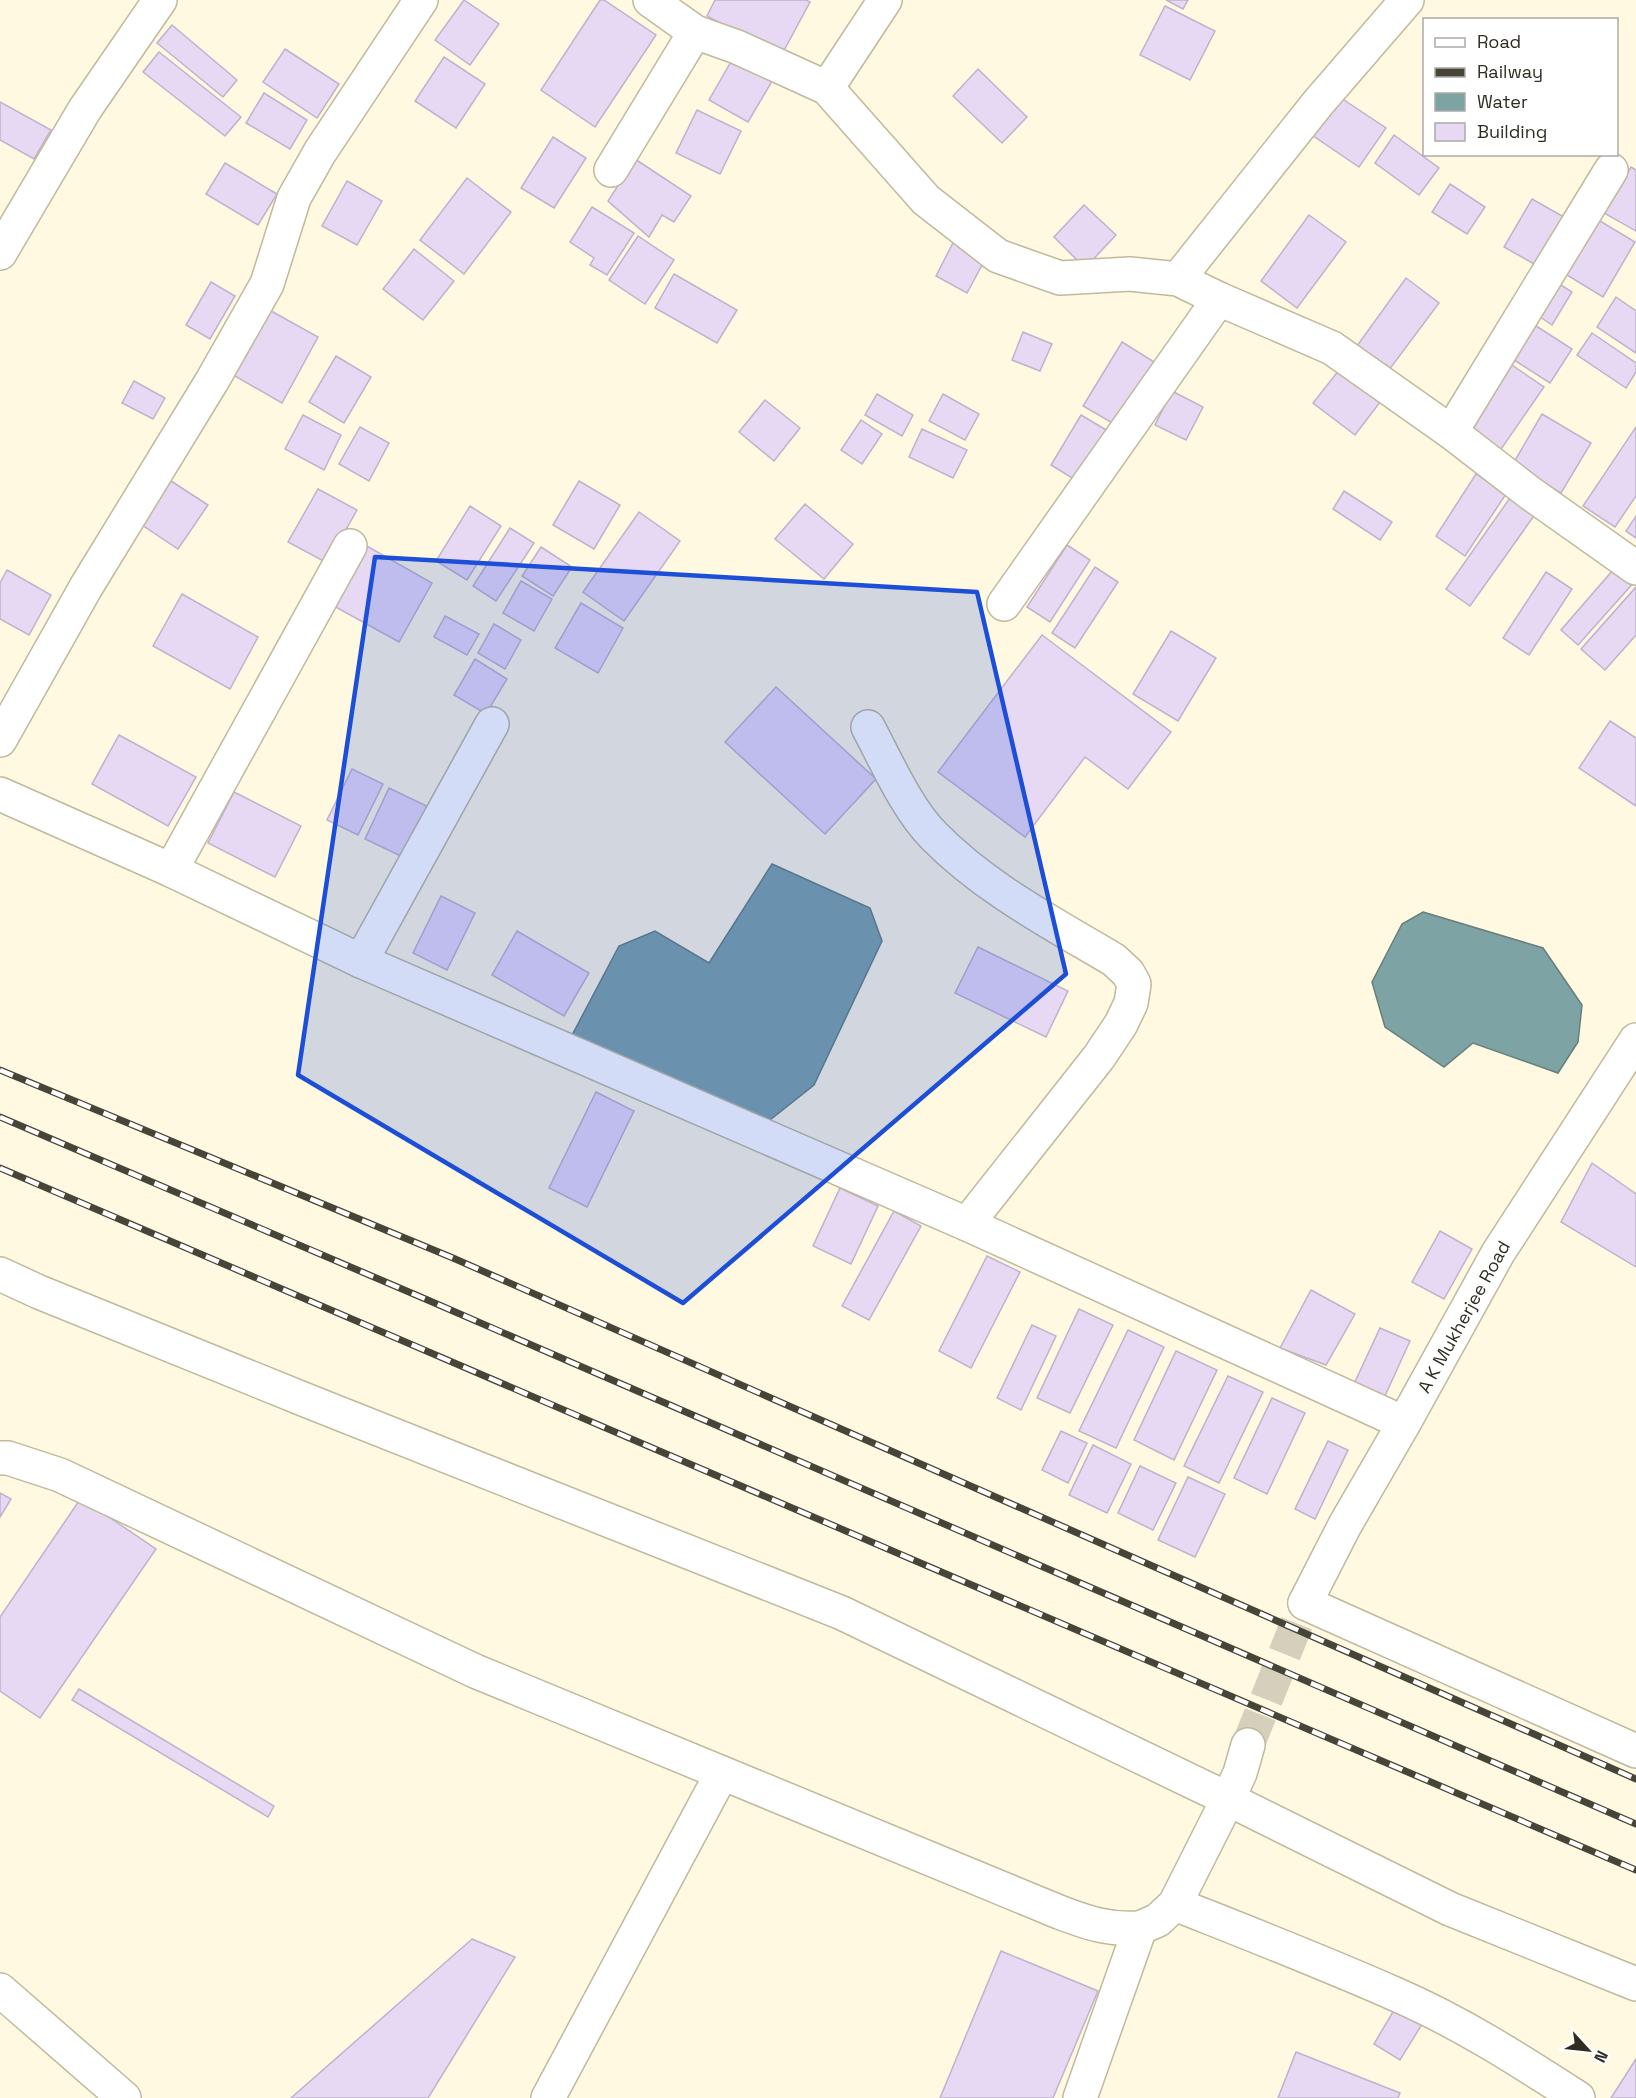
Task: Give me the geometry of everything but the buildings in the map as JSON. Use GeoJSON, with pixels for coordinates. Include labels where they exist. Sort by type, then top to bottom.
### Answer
{"type":"FeatureCollection","features":[{"type":"Feature","properties":{"kind":"street"},"geometry":{"type":"LineString","coordinates":[[0,253],[85,109],[160,0]]}},
{"type":"Feature","properties":{"kind":"street"},"geometry":{"type":"LineString","coordinates":[[0,740],[86,587],[212,381],[267,284],[294,198],[320,152],[421,0]]}},
{"type":"Feature","properties":{"kind":"street"},"geometry":{"type":"LineString","coordinates":[[650,0],[695,32],[737,47],[827,88],[926,200],[998,256],[1060,278],[1130,274],[1178,279],[1219,300],[1332,348],[1636,568]]}},
{"type":"Feature","properties":{"kind":"street"},"geometry":{"type":"LineString","coordinates":[[827,88],[885,0]]}},
{"type":"Feature","properties":{"kind":"street"},"geometry":{"type":"LineString","coordinates":[[1178,279],[1318,103],[1407,0]]}},
{"type":"Feature","properties":{"kind":"street"},"geometry":{"type":"LineString","coordinates":[[611,170],[695,32]]}},
{"type":"Feature","properties":{"kind":"street"},"geometry":{"type":"LineString","coordinates":[[1451,432],[1611,170]]}},
{"type":"Feature","properties":{"kind":"street"},"geometry":{"type":"LineString","coordinates":[[1004,604],[1219,300]]}},
{"type":"Feature","properties":{"kind":"street"},"geometry":{"type":"LineString","coordinates":[[171,870],[350,546]]}},
{"type":"Feature","properties":{"kind":"street"},"geometry":{"type":"LineString","coordinates":[[361,961],[492,723]]}},
{"type":"Feature","properties":{"kind":"street"},"geometry":{"type":"LineString","coordinates":[[868,727],[901,791],[933,835],[1002,893],[1114,960],[1128,973],[1134,984],[1131,1003],[1121,1024],[1099,1057],[968,1224]]}},
{"type":"Feature","properties":{"kind":"street"},"geometry":{"type":"LineString","coordinates":[[0,794],[171,870],[361,961],[968,1224],[1404,1423]]}},
{"type":"Feature","properties":{"kind":"street","name":"A K Mukherjee Road"},"geometry":{"type":"LineString","coordinates":[[1636,1040],[1498,1253],[1345,1525],[1305,1603],[1636,1751]]}},
{"type":"Feature","properties":{"kind":"street"},"geometry":{"type":"LineString","coordinates":[[0,1274],[308,1401],[842,1613],[1450,1909],[1636,1984]]}},
{"type":"Feature","properties":{"kind":"street"},"geometry":{"type":"LineString","coordinates":[[0,1458],[8,1458],[60,1475],[475,1671],[1095,1925],[1118,1930],[1140,1928],[1158,1920],[1175,1904],[1240,1773],[1248,1745]]}},
{"type":"Feature","properties":{"kind":"street"},"geometry":{"type":"LineString","coordinates":[[548,2098],[722,1773]]}},
{"type":"Feature","properties":{"kind":"street"},"geometry":{"type":"LineString","coordinates":[[1175,1904],[1396,1994],[1473,2033],[1578,2098]]}},
{"type":"Feature","properties":{"kind":"street"},"geometry":{"type":"LineString","coordinates":[[1080,2098],[1140,1928]]}},
{"type":"Feature","properties":{"kind":"street"},"geometry":{"type":"LineString","coordinates":[[0,1990],[124,2098]]}},
{"type":"Feature","properties":{"kind":"highlighted area"},"geometry":{"type":"Polygon","coordinates":[[[375,557],[977,592],[1066,974],[683,1303],[298,1075],[375,557]]]}},
{"type":"Feature","properties":{"kind":"water"},"geometry":{"type":"Polygon","coordinates":[[[772,864],[870,908],[882,941],[814,1085],[765,1124],[570,1039],[619,946],[655,931],[709,963],[772,864]]]}},
{"type":"Feature","properties":{"kind":"water"},"geometry":{"type":"Polygon","coordinates":[[[1423,912],[1543,948],[1582,1005],[1578,1042],[1558,1073],[1473,1043],[1444,1067],[1385,1027],[1372,982],[1402,924],[1423,912]]]}},
{"type":"Feature","properties":{"kind":"tunnel"},"geometry":{"type":"LineString","coordinates":[[1248,1745],[1305,1603]]}},
{"type":"Feature","properties":{"kind":"railway"},"geometry":{"type":"LineString","coordinates":[[0,1070],[453,1258],[1636,1779]]}},
{"type":"Feature","properties":{"kind":"railway"},"geometry":{"type":"LineString","coordinates":[[0,1117],[1636,1824]]}},
{"type":"Feature","properties":{"kind":"railway"},"geometry":{"type":"LineString","coordinates":[[0,1168],[1636,1870]]}}]}
